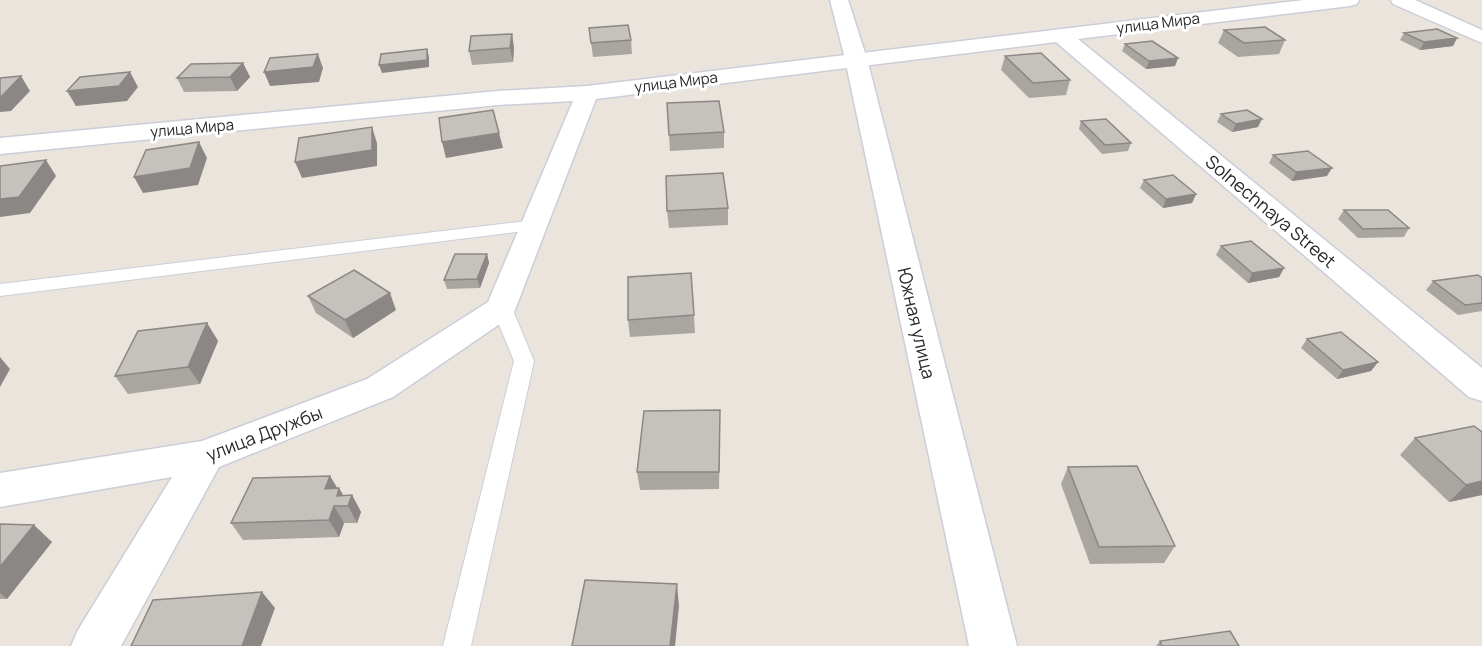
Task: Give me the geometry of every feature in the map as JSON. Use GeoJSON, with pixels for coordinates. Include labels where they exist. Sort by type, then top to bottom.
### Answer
{"type":"FeatureCollection","features":[{"type":"Feature","properties":{"kind":"street","name":"Южная улица"},"geometry":{"type":"LineString","coordinates":[[839,0],[856,59],[993,646]]}},
{"type":"Feature","properties":{"kind":"street","name":"улица Мира"},"geometry":{"type":"LineString","coordinates":[[0,146],[498,98],[587,93],[1350,0]]}},
{"type":"Feature","properties":{"kind":"street"},"geometry":{"type":"LineString","coordinates":[[1400,0],[1482,37]]}},
{"type":"Feature","properties":{"kind":"street","name":"Solnechnaya Street"},"geometry":{"type":"LineString","coordinates":[[1059,34],[1482,388]]}},
{"type":"Feature","properties":{"kind":"street"},"geometry":{"type":"LineString","coordinates":[[502,308],[587,93]]}},
{"type":"Feature","properties":{"kind":"street","name":"улица Дружбы"},"geometry":{"type":"LineString","coordinates":[[0,490],[206,456],[380,388],[502,308]]}},
{"type":"Feature","properties":{"kind":"street"},"geometry":{"type":"LineString","coordinates":[[95,646],[206,456]]}},
{"type":"Feature","properties":{"kind":"lane"},"geometry":{"type":"LineString","coordinates":[[0,290],[535,225]]}},
{"type":"Feature","properties":{"kind":"lane"},"geometry":{"type":"LineString","coordinates":[[457,646],[524,361],[502,308]]}},
{"type":"Feature","properties":{"kind":"building"},"geometry":{"type":"Polygon","coordinates":[[[628,25],[631,40],[591,43],[589,28],[628,25]]]}},
{"type":"Feature","properties":{"kind":"building"},"geometry":{"type":"Polygon","coordinates":[[[1265,27],[1285,40],[1244,43],[1224,30],[1265,27]]]}},
{"type":"Feature","properties":{"kind":"building"},"geometry":{"type":"Polygon","coordinates":[[[1437,29],[1457,38],[1424,42],[1404,33],[1437,29]]]}},
{"type":"Feature","properties":{"kind":"building"},"geometry":{"type":"Polygon","coordinates":[[[512,34],[510,48],[469,51],[471,36],[512,34]]]}},
{"type":"Feature","properties":{"kind":"building"},"geometry":{"type":"Polygon","coordinates":[[[1152,41],[1178,58],[1149,61],[1125,44],[1152,41]]]}},
{"type":"Feature","properties":{"kind":"building"},"geometry":{"type":"Polygon","coordinates":[[[427,49],[427,60],[379,65],[381,54],[427,49]]]}},
{"type":"Feature","properties":{"kind":"building"},"geometry":{"type":"Polygon","coordinates":[[[1041,53],[1070,80],[1033,83],[1005,56],[1041,53]]]}},
{"type":"Feature","properties":{"kind":"building"},"geometry":{"type":"Polygon","coordinates":[[[318,54],[313,67],[264,72],[270,58],[318,54]]]}},
{"type":"Feature","properties":{"kind":"building"},"geometry":{"type":"Polygon","coordinates":[[[243,63],[230,77],[177,78],[191,64],[243,63]]]}},
{"type":"Feature","properties":{"kind":"building"},"geometry":{"type":"Polygon","coordinates":[[[130,72],[119,86],[67,91],[80,77],[130,72]]]}},
{"type":"Feature","properties":{"kind":"building"},"geometry":{"type":"Polygon","coordinates":[[[21,76],[2,96],[0,96],[0,78],[21,76]]]}},
{"type":"Feature","properties":{"kind":"building"},"geometry":{"type":"Polygon","coordinates":[[[719,101],[724,132],[669,135],[667,103],[719,101]]]}},
{"type":"Feature","properties":{"kind":"building"},"geometry":{"type":"Polygon","coordinates":[[[493,110],[499,133],[442,142],[439,118],[493,110]]]}},
{"type":"Feature","properties":{"kind":"building"},"geometry":{"type":"Polygon","coordinates":[[[1247,110],[1262,119],[1236,124],[1221,114],[1247,110]]]}},
{"type":"Feature","properties":{"kind":"building"},"geometry":{"type":"Polygon","coordinates":[[[1106,119],[1131,143],[1105,145],[1081,121],[1106,119]]]}},
{"type":"Feature","properties":{"kind":"building"},"geometry":{"type":"Polygon","coordinates":[[[372,127],[372,150],[295,162],[299,138],[372,127]]]}},
{"type":"Feature","properties":{"kind":"building"},"geometry":{"type":"Polygon","coordinates":[[[199,142],[190,168],[134,177],[146,150],[199,142]]]}},
{"type":"Feature","properties":{"kind":"building"},"geometry":{"type":"Polygon","coordinates":[[[1308,151],[1332,168],[1296,172],[1273,155],[1308,151]]]}},
{"type":"Feature","properties":{"kind":"building"},"geometry":{"type":"Polygon","coordinates":[[[46,160],[19,197],[0,199],[0,166],[46,160]]]}},
{"type":"Feature","properties":{"kind":"building"},"geometry":{"type":"Polygon","coordinates":[[[723,173],[728,208],[667,211],[666,176],[723,173]]]}},
{"type":"Feature","properties":{"kind":"building"},"geometry":{"type":"Polygon","coordinates":[[[1173,175],[1196,194],[1166,199],[1144,180],[1173,175]]]}},
{"type":"Feature","properties":{"kind":"building"},"geometry":{"type":"Polygon","coordinates":[[[1344,210],[1388,210],[1409,228],[1363,229],[1344,210]]]}},
{"type":"Feature","properties":{"kind":"building"},"geometry":{"type":"Polygon","coordinates":[[[1251,241],[1284,268],[1252,273],[1221,246],[1251,241]]]}},
{"type":"Feature","properties":{"kind":"building"},"geometry":{"type":"Polygon","coordinates":[[[455,254],[487,254],[477,279],[444,280],[455,254]]]}},
{"type":"Feature","properties":{"kind":"building"},"geometry":{"type":"Polygon","coordinates":[[[354,270],[390,293],[345,320],[308,296],[354,270]]]}},
{"type":"Feature","properties":{"kind":"building"},"geometry":{"type":"Polygon","coordinates":[[[691,273],[694,315],[628,320],[628,277],[691,273]]]}},
{"type":"Feature","properties":{"kind":"building"},"geometry":{"type":"Polygon","coordinates":[[[1478,275],[1482,278],[1482,303],[1465,305],[1433,281],[1478,275]]]}},
{"type":"Feature","properties":{"kind":"building"},"geometry":{"type":"Polygon","coordinates":[[[207,323],[188,367],[115,376],[138,331],[207,323]]]}},
{"type":"Feature","properties":{"kind":"building"},"geometry":{"type":"Polygon","coordinates":[[[1341,332],[1378,362],[1343,370],[1307,339],[1341,332]]]}},
{"type":"Feature","properties":{"kind":"building"},"geometry":{"type":"Polygon","coordinates":[[[720,410],[719,472],[637,472],[644,411],[720,410]]]}},
{"type":"Feature","properties":{"kind":"building"},"geometry":{"type":"Polygon","coordinates":[[[1474,426],[1482,432],[1482,481],[1466,485],[1415,438],[1474,426]]]}},
{"type":"Feature","properties":{"kind":"building"},"geometry":{"type":"Polygon","coordinates":[[[1137,466],[1175,546],[1099,547],[1068,467],[1137,466]]]}},
{"type":"Feature","properties":{"kind":"building"},"geometry":{"type":"Polygon","coordinates":[[[330,476],[325,489],[339,488],[337,496],[352,495],[348,506],[334,506],[329,520],[231,523],[253,478],[330,476]]]}},
{"type":"Feature","properties":{"kind":"building"},"geometry":{"type":"Polygon","coordinates":[[[0,524],[34,525],[0,567],[0,524]]]}},
{"type":"Feature","properties":{"kind":"building"},"geometry":{"type":"Polygon","coordinates":[[[585,580],[677,584],[670,646],[572,646],[585,580]]]}},
{"type":"Feature","properties":{"kind":"building"},"geometry":{"type":"Polygon","coordinates":[[[262,592],[242,646],[131,646],[153,600],[262,592]]]}},
{"type":"Feature","properties":{"kind":"building"},"geometry":{"type":"Polygon","coordinates":[[[1230,631],[1239,646],[1162,646],[1160,641],[1230,631]]]}}]}
